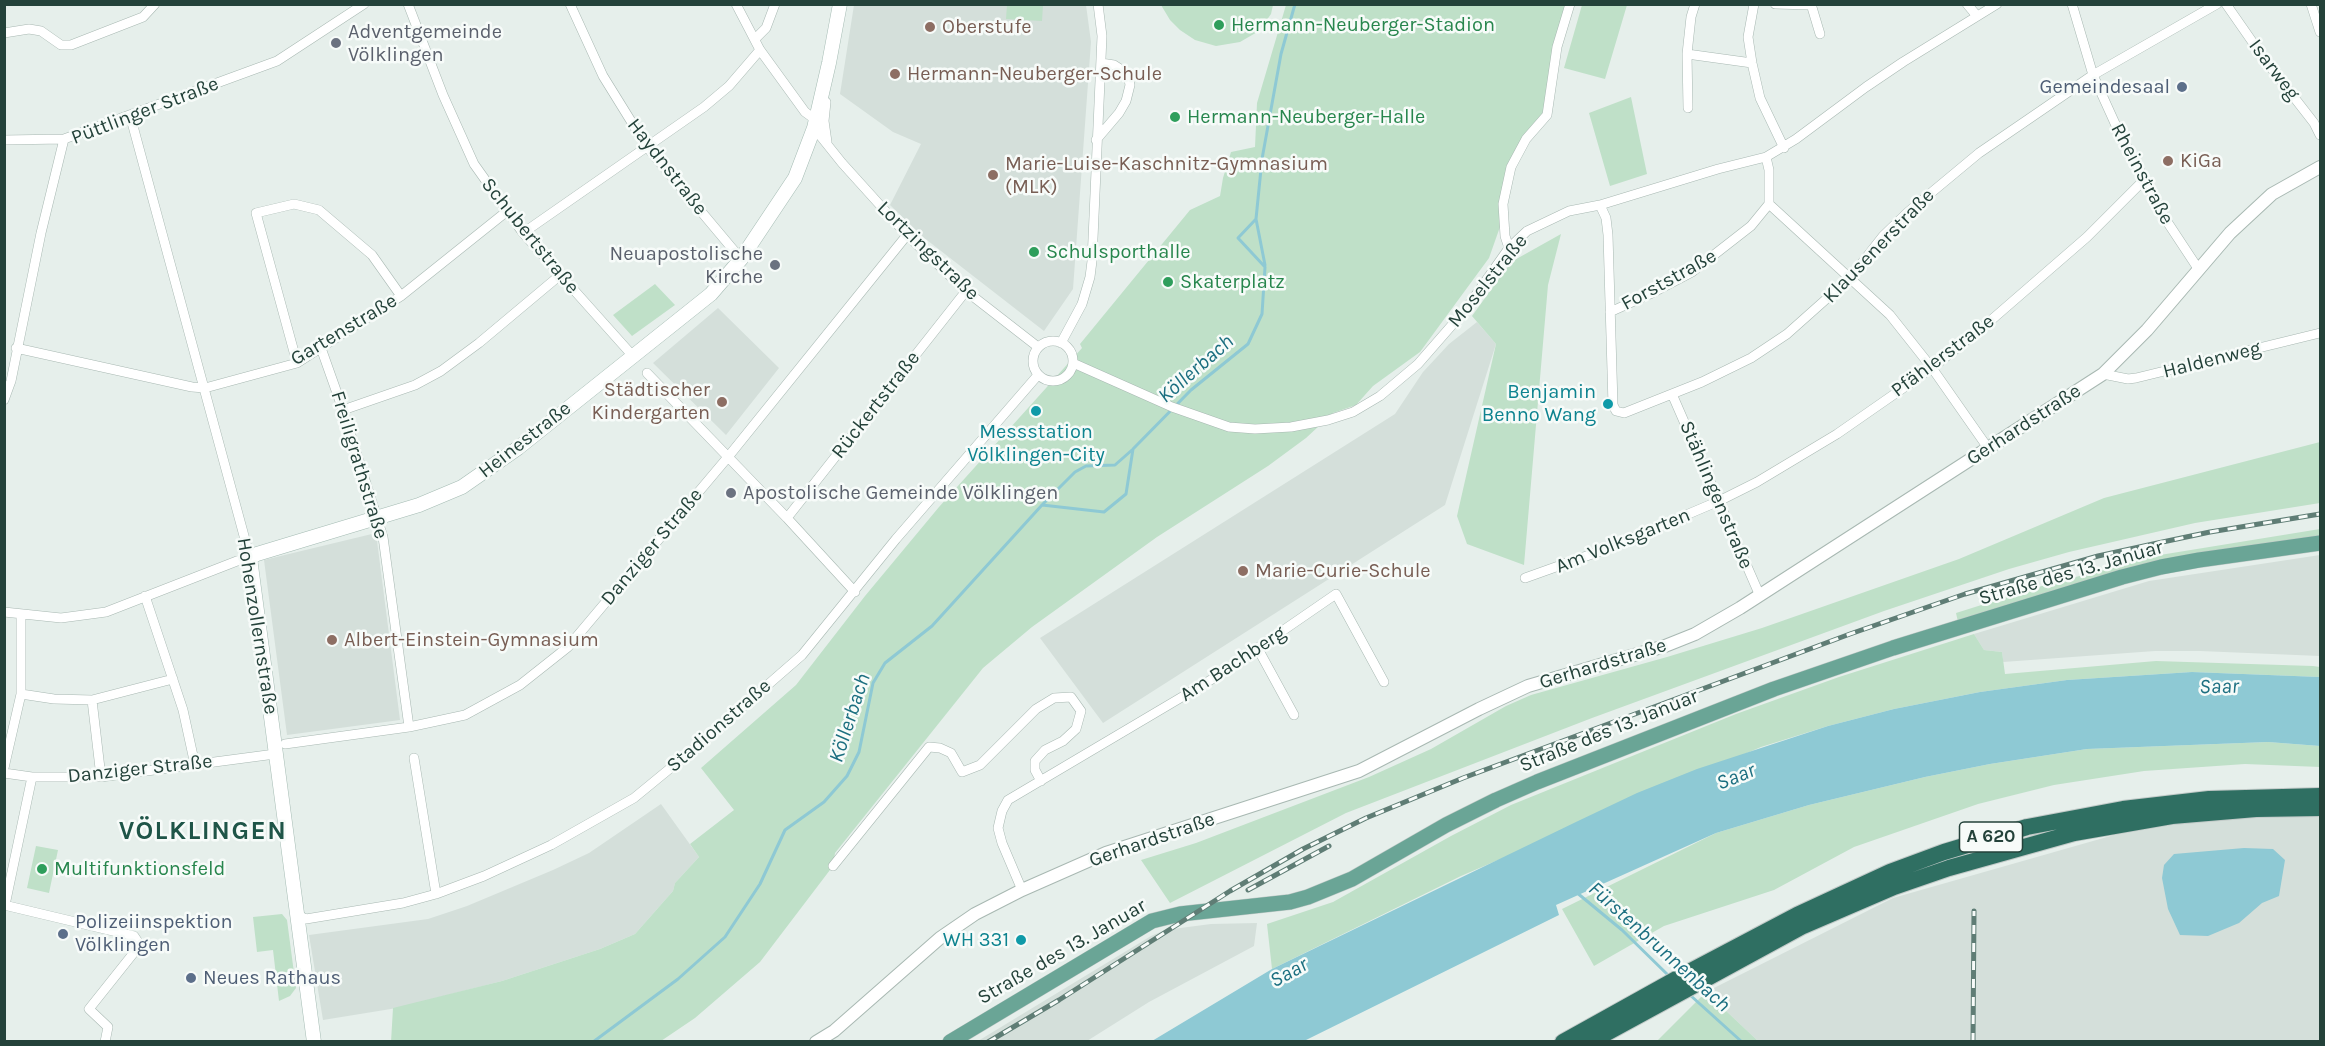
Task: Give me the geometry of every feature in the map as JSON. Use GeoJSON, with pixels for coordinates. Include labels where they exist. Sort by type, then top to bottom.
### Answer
{"type":"FeatureCollection","features":[{"type":"Feature","properties":{"kind":"highway","name":"A 620"},"geometry":{"type":"LineString","coordinates":[[1590,1041],[1690,978],[1844,892],[1901,868],[1991,837],[2069,818],[2171,803],[2252,797],[2320,796]]}},
{"type":"Feature","properties":{"kind":"highway","name":"A 620"},"geometry":{"type":"LineString","coordinates":[[1690,978],[1894,887],[1998,852],[2074,833],[2172,816],[2256,809],[2320,808]]}},
{"type":"Feature","properties":{"kind":"highway","name":"A 620"},"geometry":{"type":"LineString","coordinates":[[1563,1041],[1668,991]]}},
{"type":"Feature","properties":{"kind":"main road","name":"Heinestraße"},"geometry":{"type":"LineString","coordinates":[[250,558],[377,518],[462,487],[518,448],[711,294],[741,259],[795,178],[815,124],[840,4]]}},
{"type":"Feature","properties":{"kind":"main road","name":"Straße des 13. Januar"},"geometry":{"type":"LineString","coordinates":[[950,1041],[1152,921],[1180,914],[1290,902],[1318,894],[1352,879],[1446,825],[1496,800],[1613,751],[1774,689],[1893,648],[2122,577],[2180,564],[2320,543]]}},
{"type":"Feature","properties":{"kind":"main road","name":"Hohenzollernstraße"},"geometry":{"type":"LineString","coordinates":[[250,558],[280,749],[294,898],[314,1041]]}},
{"type":"Feature","properties":{"kind":"street"},"geometry":{"type":"LineString","coordinates":[[4,33],[29,29],[41,31],[61,45],[71,45],[143,17],[155,4]]}},
{"type":"Feature","properties":{"kind":"street","name":"Püttlinger Straße"},"geometry":{"type":"LineString","coordinates":[[4,400],[11,381],[16,348],[64,139],[277,61],[364,4]]}},
{"type":"Feature","properties":{"kind":"street","name":"Schubertstraße"},"geometry":{"type":"LineString","coordinates":[[408,4],[443,95],[474,165],[523,233],[632,356]]}},
{"type":"Feature","properties":{"kind":"street","name":"Haydnstraße"},"geometry":{"type":"LineString","coordinates":[[570,4],[603,76],[647,147],[741,259]]}},
{"type":"Feature","properties":{"kind":"street","name":"Lortzingstraße"},"geometry":{"type":"LineString","coordinates":[[736,4],[760,50],[842,163],[907,235],[966,291],[1038,347]]}},
{"type":"Feature","properties":{"kind":"street"},"geometry":{"type":"LineString","coordinates":[[755,39],[766,28],[775,4]]}},
{"type":"Feature","properties":{"kind":"street"},"geometry":{"type":"LineString","coordinates":[[1061,343],[1082,304],[1090,277],[1102,36],[1098,4]]}},
{"type":"Feature","properties":{"kind":"street"},"geometry":{"type":"LineString","coordinates":[[1509,248],[1505,236],[1503,204],[1511,167],[1526,139],[1547,115],[1557,47],[1570,4]]}},
{"type":"Feature","properties":{"kind":"street"},"geometry":{"type":"LineString","coordinates":[[1688,108],[1687,54],[1691,17],[1695,4]]}},
{"type":"Feature","properties":{"kind":"street"},"geometry":{"type":"LineString","coordinates":[[1754,4],[1748,37],[1752,63],[1760,98],[1784,148]]}},
{"type":"Feature","properties":{"kind":"street"},"geometry":{"type":"LineString","coordinates":[[1775,4],[1811,5],[1820,34]]}},
{"type":"Feature","properties":{"kind":"street"},"geometry":{"type":"LineString","coordinates":[[1967,4],[1977,15]]}},
{"type":"Feature","properties":{"kind":"street","name":"Moselstraße"},"geometry":{"type":"LineString","coordinates":[[1073,363],[1172,407],[1229,426],[1255,429],[1291,427],[1328,420],[1353,412],[1380,396],[1408,374],[1438,343],[1466,309],[1509,248],[1527,231],[1552,217],[1569,211],[1600,205],[1718,169],[1766,157],[1784,148],[1866,87],[1997,4]]}},
{"type":"Feature","properties":{"kind":"street","name":"Rheinstraße"},"geometry":{"type":"LineString","coordinates":[[2072,4],[2093,75],[2144,180],[2168,223],[2199,270]]}},
{"type":"Feature","properties":{"kind":"street"},"geometry":{"type":"LineString","coordinates":[[2192,4],[2195,16]]}},
{"type":"Feature","properties":{"kind":"street","name":"Klausenerstraße"},"geometry":{"type":"LineString","coordinates":[[1610,312],[1613,405],[1616,411],[1624,413],[1702,382],[1760,352],[1787,334],[1851,277],[1883,236],[1979,153],[2093,75],[2217,4]]}},
{"type":"Feature","properties":{"kind":"street","name":"Isarweg"},"geometry":{"type":"LineString","coordinates":[[2226,4],[2265,60],[2314,123],[2320,135]]}},
{"type":"Feature","properties":{"kind":"street"},"geometry":{"type":"LineString","coordinates":[[2311,4],[2320,32]]}},
{"type":"Feature","properties":{"kind":"street"},"geometry":{"type":"LineString","coordinates":[[523,233],[704,107],[729,86],[760,50]]}},
{"type":"Feature","properties":{"kind":"street"},"geometry":{"type":"LineString","coordinates":[[1687,54],[1752,63]]}},
{"type":"Feature","properties":{"kind":"street"},"geometry":{"type":"LineString","coordinates":[[828,144],[824,121],[829,63]]}},
{"type":"Feature","properties":{"kind":"street"},"geometry":{"type":"LineString","coordinates":[[1096,140],[1119,113],[1126,101],[1130,85],[1128,74],[1114,65],[1101,63]]}},
{"type":"Feature","properties":{"kind":"street","name":"Hohenzollernstraße"},"geometry":{"type":"LineString","coordinates":[[130,115],[206,388],[250,558]]}},
{"type":"Feature","properties":{"kind":"street"},"geometry":{"type":"LineString","coordinates":[[4,140],[64,139]]}},
{"type":"Feature","properties":{"kind":"street"},"geometry":{"type":"LineString","coordinates":[[1766,157],[1769,170],[1769,204],[1890,315],[1932,368],[1988,448]]}},
{"type":"Feature","properties":{"kind":"street","name":"Gerhardstraße"},"geometry":{"type":"LineString","coordinates":[[816,1041],[842,1024],[940,938],[975,914],[1022,890],[1106,853],[1359,771],[1528,686],[1665,646],[1695,634],[1760,596],[2103,374],[2147,330],[2230,233],[2272,194],[2320,167]]}},
{"type":"Feature","properties":{"kind":"street","name":"Pfählerstraße"},"geometry":{"type":"LineString","coordinates":[[1719,501],[1757,482],[1837,434],[1932,368],[2042,278],[2144,180]]}},
{"type":"Feature","properties":{"kind":"street"},"geometry":{"type":"LineString","coordinates":[[297,363],[256,213],[294,204],[319,210],[372,255],[401,296]]}},
{"type":"Feature","properties":{"kind":"street","name":"Forststraße"},"geometry":{"type":"LineString","coordinates":[[1610,312],[1692,272],[1751,226],[1769,204]]}},
{"type":"Feature","properties":{"kind":"street"},"geometry":{"type":"LineString","coordinates":[[1600,205],[1606,218],[1608,235],[1610,312]]}},
{"type":"Feature","properties":{"kind":"street","name":"Gartenstraße"},"geometry":{"type":"LineString","coordinates":[[16,348],[192,387],[206,388],[297,363],[401,296],[506,212]]}},
{"type":"Feature","properties":{"kind":"street","name":"Danziger Straße"},"geometry":{"type":"LineString","coordinates":[[4,773],[32,777],[101,777],[195,765],[465,715],[520,686],[568,648],[728,457],[907,235]]}},
{"type":"Feature","properties":{"kind":"street"},"geometry":{"type":"LineString","coordinates":[[344,410],[415,385],[441,371],[479,343],[559,276]]}},
{"type":"Feature","properties":{"kind":"street","name":"Rückertstraße"},"geometry":{"type":"LineString","coordinates":[[787,518],[966,291]]}},
{"type":"Feature","properties":{"kind":"street","name":"Haldenweg"},"geometry":{"type":"LineString","coordinates":[[2103,374],[2128,380],[2320,333]]}},
{"type":"Feature","properties":{"kind":"street"},"geometry":{"type":"LineString","coordinates":[[1053,341],[1061,343],[1068,347],[1073,363],[1069,373],[1060,380],[1049,381],[1038,375],[1033,367],[1033,356],[1038,347],[1045,343],[1053,341]]}},
{"type":"Feature","properties":{"kind":"street","name":"Freiligrathstraße"},"geometry":{"type":"LineString","coordinates":[[321,348],[344,410],[383,537],[409,727]]}},
{"type":"Feature","properties":{"kind":"street"},"geometry":{"type":"LineString","coordinates":[[647,373],[855,592]]}},
{"type":"Feature","properties":{"kind":"street","name":"Stadionstraße"},"geometry":{"type":"LineString","coordinates":[[296,914],[306,920],[403,903],[436,894],[484,876],[551,845],[634,798],[802,655],[896,539],[1038,375]]}},
{"type":"Feature","properties":{"kind":"street","name":"Stählingenstraße"},"geometry":{"type":"LineString","coordinates":[[1672,394],[1760,596]]}},
{"type":"Feature","properties":{"kind":"street","name":"Am Volksgarten"},"geometry":{"type":"LineString","coordinates":[[1525,578],[1606,549],[1719,501]]}},
{"type":"Feature","properties":{"kind":"street","name":"Heinestraße"},"geometry":{"type":"LineString","coordinates":[[4,612],[62,618],[106,612],[250,558]]}},
{"type":"Feature","properties":{"kind":"street","name":"Am Bachberg"},"geometry":{"type":"LineString","coordinates":[[1022,890],[998,828],[1002,811],[1008,800],[1142,723],[1258,649],[1336,594],[1384,682]]}},
{"type":"Feature","properties":{"kind":"street"},"geometry":{"type":"LineString","coordinates":[[145,596],[174,680],[194,752],[195,765]]}},
{"type":"Feature","properties":{"kind":"street"},"geometry":{"type":"LineString","coordinates":[[4,768],[21,694],[21,615]]}},
{"type":"Feature","properties":{"kind":"street"},"geometry":{"type":"LineString","coordinates":[[1258,649],[1294,715]]}},
{"type":"Feature","properties":{"kind":"street"},"geometry":{"type":"LineString","coordinates":[[21,694],[54,699],[92,700],[174,680]]}},
{"type":"Feature","properties":{"kind":"street"},"geometry":{"type":"LineString","coordinates":[[833,866],[929,747],[940,748],[951,753],[962,772],[980,765],[1036,709],[1054,698],[1071,697],[1082,711],[1076,729],[1063,741],[1045,750],[1035,761],[1035,770],[1041,781]]}},
{"type":"Feature","properties":{"kind":"street"},"geometry":{"type":"LineString","coordinates":[[92,700],[101,777]]}},
{"type":"Feature","properties":{"kind":"street"},"geometry":{"type":"LineString","coordinates":[[414,758],[436,894]]}},
{"type":"Feature","properties":{"kind":"street"},"geometry":{"type":"LineString","coordinates":[[32,777],[5,905],[134,936],[140,945],[89,1009],[108,1027],[105,1041]]}},
{"type":"Feature","properties":{"kind":"shaded area","name":"Marie-Luise-Kaschnitz-Gymnasium (MLK)"},"geometry":{"type":"Polygon","coordinates":[[[854,5],[1086,5],[1091,42],[1073,289],[1044,331],[923,237],[890,205],[921,144],[893,132],[840,94],[854,5]]]}},
{"type":"Feature","properties":{"kind":"shaded area","name":"Städtischer Kindergarten"},"geometry":{"type":"Polygon","coordinates":[[[718,308],[779,368],[726,435],[653,363],[718,308]]]}},
{"type":"Feature","properties":{"kind":"shaded area","name":"Marie-Curie-Schule"},"geometry":{"type":"Polygon","coordinates":[[[1477,322],[1496,344],[1445,505],[1103,723],[1040,638],[1395,414],[1423,372],[1449,344],[1477,322]]]}},
{"type":"Feature","properties":{"kind":"shaded area","name":"Albert-Einstein-Gymnasium"},"geometry":{"type":"Polygon","coordinates":[[[376,533],[400,720],[287,735],[264,560],[376,533]]]}},
{"type":"Feature","properties":{"kind":"shaded area"},"geometry":{"type":"Polygon","coordinates":[[[2320,555],[2320,656],[2155,651],[2003,662],[2002,652],[1984,650],[1974,634],[2149,581],[2320,555]]]}},
{"type":"Feature","properties":{"kind":"shaded area"},"geometry":{"type":"Polygon","coordinates":[[[661,804],[699,857],[675,883],[673,891],[635,934],[600,949],[502,981],[397,1008],[323,1020],[309,935],[428,919],[467,906],[589,853],[661,804]]]}},
{"type":"Feature","properties":{"kind":"shaded area"},"geometry":{"type":"Polygon","coordinates":[[[2320,815],[2320,1041],[1758,1041],[1706,992],[1893,898],[2142,827],[2320,815]]]}},
{"type":"Feature","properties":{"kind":"shaded area"},"geometry":{"type":"Polygon","coordinates":[[[1257,923],[1254,946],[1149,1002],[1087,1041],[978,1041],[1151,936],[1165,930],[1211,924],[1257,923]]]}},
{"type":"Feature","properties":{"kind":"green space"},"geometry":{"type":"Polygon","coordinates":[[[1007,5],[1043,5],[1042,21],[1006,19],[1007,5]]]}},
{"type":"Feature","properties":{"kind":"green space","name":"Hermann-Neuberger-Stadion"},"geometry":{"type":"Polygon","coordinates":[[[1161,5],[1273,5],[1271,14],[1259,31],[1240,42],[1216,46],[1195,40],[1180,30],[1170,20],[1161,5]]]}},
{"type":"Feature","properties":{"kind":"green space"},"geometry":{"type":"Polygon","coordinates":[[[1286,5],[1570,5],[1547,115],[1511,167],[1501,224],[1489,258],[1420,352],[1373,386],[1356,405],[1333,413],[1306,438],[1268,466],[1157,537],[1032,627],[983,668],[835,853],[833,866],[760,962],[695,1018],[661,1041],[391,1042],[393,1008],[502,981],[600,949],[635,934],[673,891],[675,883],[699,857],[690,844],[734,810],[701,768],[796,685],[865,596],[939,507],[1082,348],[1080,344],[1190,210],[1220,196],[1231,152],[1255,147],[1257,103],[1286,5]]]}},
{"type":"Feature","properties":{"kind":"green space"},"geometry":{"type":"Polygon","coordinates":[[[1582,5],[1627,5],[1605,79],[1564,68],[1582,5]]]}},
{"type":"Feature","properties":{"kind":"green space"},"geometry":{"type":"Polygon","coordinates":[[[1631,97],[1647,174],[1610,186],[1589,113],[1631,97]]]}},
{"type":"Feature","properties":{"kind":"green space"},"geometry":{"type":"Polygon","coordinates":[[[1561,234],[1548,285],[1524,565],[1467,544],[1457,516],[1496,344],[1472,316],[1511,262],[1561,234]]]}},
{"type":"Feature","properties":{"kind":"green space"},"geometry":{"type":"Polygon","coordinates":[[[655,284],[675,305],[632,336],[613,315],[655,284]]]}},
{"type":"Feature","properties":{"kind":"green space"},"geometry":{"type":"Polygon","coordinates":[[[2320,442],[2320,503],[2195,523],[2069,552],[2009,569],[1884,611],[1592,718],[1346,813],[1170,903],[1141,860],[1196,843],[1369,777],[1431,749],[1506,706],[1531,695],[1762,628],[1959,559],[2104,498],[2320,442]]]}},
{"type":"Feature","properties":{"kind":"green space"},"geometry":{"type":"Polygon","coordinates":[[[2320,529],[2320,537],[1958,622],[1956,613],[2045,585],[2160,555],[2320,529]]]}},
{"type":"Feature","properties":{"kind":"green space"},"geometry":{"type":"Polygon","coordinates":[[[1974,634],[1984,650],[2002,652],[2005,674],[2156,661],[2313,666],[2320,667],[2320,677],[2192,672],[2067,680],[1980,692],[1894,709],[1828,726],[1761,747],[1461,876],[1272,969],[1267,924],[1333,902],[1511,805],[1736,714],[1839,677],[1974,634]]]}},
{"type":"Feature","properties":{"kind":"green space"},"geometry":{"type":"Polygon","coordinates":[[[2268,742],[2320,746],[2320,767],[2245,764],[2144,771],[2054,785],[1978,804],[1854,847],[1774,890],[1664,926],[1594,966],[1562,909],[1716,833],[1809,805],[1925,777],[2087,749],[2268,742]]]}},
{"type":"Feature","properties":{"kind":"green space","name":"Multifunktionsfeld"},"geometry":{"type":"Polygon","coordinates":[[[36,846],[58,850],[49,893],[27,888],[36,846]]]}},
{"type":"Feature","properties":{"kind":"green space"},"geometry":{"type":"Polygon","coordinates":[[[282,914],[287,920],[296,988],[290,996],[279,1001],[273,950],[257,952],[253,917],[282,914]]]}},
{"type":"Feature","properties":{"kind":"green space"},"geometry":{"type":"Polygon","coordinates":[[[1706,992],[1758,1041],[1657,1041],[1706,992]]]}},
{"type":"Feature","properties":{"kind":"water","name":"Saar"},"geometry":{"type":"Polygon","coordinates":[[[2192,672],[2320,677],[2320,746],[2268,742],[2087,749],[1925,777],[1809,805],[1716,833],[1556,905],[1559,915],[1304,1041],[1152,1041],[1272,969],[1637,793],[1697,769],[1828,726],[1894,709],[1980,692],[2067,680],[2192,672]]]}},
{"type":"Feature","properties":{"kind":"water"},"geometry":{"type":"Polygon","coordinates":[[[2244,848],[2273,849],[2285,860],[2279,896],[2262,903],[2239,923],[2208,936],[2180,935],[2168,909],[2162,878],[2164,865],[2174,854],[2244,848]]]}},
{"type":"Feature","properties":{"kind":"waterway","name":"Köllerbach"},"geometry":{"type":"LineString","coordinates":[[593,1042],[678,979],[725,937],[760,884],[785,830],[824,802],[847,776],[859,752],[873,683],[885,663],[932,626],[1042,505],[1104,512],[1126,494],[1133,449],[1191,390],[1248,344],[1262,314],[1265,267],[1238,238],[1256,219],[1262,159],[1281,54],[1295,4]]}},
{"type":"Feature","properties":{"kind":"waterway","name":"Köllerbach"},"geometry":{"type":"LineString","coordinates":[[1256,219],[1265,265]]}},
{"type":"Feature","properties":{"kind":"waterway","name":"Köllerbach"},"geometry":{"type":"LineString","coordinates":[[1042,505],[1075,472],[1086,466],[1115,465],[1132,450]]}},
{"type":"Feature","properties":{"kind":"waterway","name":"Fürstenbrunnenbach"},"geometry":{"type":"LineString","coordinates":[[1576,892],[1622,930],[1669,976]]}},
{"type":"Feature","properties":{"kind":"waterway","name":"Fürstenbrunnenbach"},"geometry":{"type":"LineString","coordinates":[[1690,995],[1742,1042]]}},
{"type":"Feature","properties":{"kind":"railway"},"geometry":{"type":"LineString","coordinates":[[988,1042],[1059,1000],[1230,891],[1303,849],[1366,818],[1463,778],[1850,634],[1965,594],[2098,556],[2210,532],[2320,514]]}},
{"type":"Feature","properties":{"kind":"railway"},"geometry":{"type":"LineString","coordinates":[[1248,890],[1329,846]]}},
{"type":"Feature","properties":{"kind":"railway"},"geometry":{"type":"LineString","coordinates":[[1973,1042],[1974,911]]}},
{"type":"Feature","properties":{"kind":"place","name":"Hermann-Neuberger-Stadion"},"geometry":{"type":"Point","coordinates":[1219,25]}},
{"type":"Feature","properties":{"kind":"place","name":"Oberstufe"},"geometry":{"type":"Point","coordinates":[930,27]}},
{"type":"Feature","properties":{"kind":"place","name":"Adventgemeinde Völklingen"},"geometry":{"type":"Point","coordinates":[336,43]}},
{"type":"Feature","properties":{"kind":"place","name":"Hermann-Neuberger-Schule"},"geometry":{"type":"Point","coordinates":[895,74]}},
{"type":"Feature","properties":{"kind":"place","name":"Gemeindesaal"},"geometry":{"type":"Point","coordinates":[2182,87]}},
{"type":"Feature","properties":{"kind":"place","name":"Hermann-Neuberger-Halle"},"geometry":{"type":"Point","coordinates":[1175,117]}},
{"type":"Feature","properties":{"kind":"place","name":"KiGa"},"geometry":{"type":"Point","coordinates":[2168,161]}},
{"type":"Feature","properties":{"kind":"place","name":"Marie-Luise-Kaschnitz-Gymnasium (MLK)"},"geometry":{"type":"Point","coordinates":[993,175]}},
{"type":"Feature","properties":{"kind":"place","name":"Schulsporthalle"},"geometry":{"type":"Point","coordinates":[1034,252]}},
{"type":"Feature","properties":{"kind":"place","name":"Neuapostolische Kirche"},"geometry":{"type":"Point","coordinates":[775,265]}},
{"type":"Feature","properties":{"kind":"place","name":"Skaterplatz"},"geometry":{"type":"Point","coordinates":[1168,282]}},
{"type":"Feature","properties":{"kind":"place","name":"Städtischer Kindergarten"},"geometry":{"type":"Point","coordinates":[722,402]}},
{"type":"Feature","properties":{"kind":"place","name":"Benjamin Benno Wang"},"geometry":{"type":"Point","coordinates":[1608,404]}},
{"type":"Feature","properties":{"kind":"place","name":"Messstation Völklingen-City"},"geometry":{"type":"Point","coordinates":[1036,411]}},
{"type":"Feature","properties":{"kind":"place","name":"Apostolische Gemeinde Völklingen"},"geometry":{"type":"Point","coordinates":[731,493]}},
{"type":"Feature","properties":{"kind":"place","name":"Marie-Curie-Schule"},"geometry":{"type":"Point","coordinates":[1243,571]}},
{"type":"Feature","properties":{"kind":"place","name":"Albert-Einstein-Gymnasium"},"geometry":{"type":"Point","coordinates":[332,640]}},
{"type":"Feature","properties":{"kind":"place","name":"Multifunktionsfeld"},"geometry":{"type":"Point","coordinates":[42,869]}},
{"type":"Feature","properties":{"kind":"place","name":"Polizeiinspektion Völklingen"},"geometry":{"type":"Point","coordinates":[63,934]}},
{"type":"Feature","properties":{"kind":"place","name":"WH 331"},"geometry":{"type":"Point","coordinates":[1021,940]}},
{"type":"Feature","properties":{"kind":"place","name":"Neues Rathaus"},"geometry":{"type":"Point","coordinates":[191,978]}},
{"type":"Feature","properties":{"kind":"district","name":"VÖLKLINGEN"},"geometry":{"type":"Point","coordinates":[203,832]}}]}
